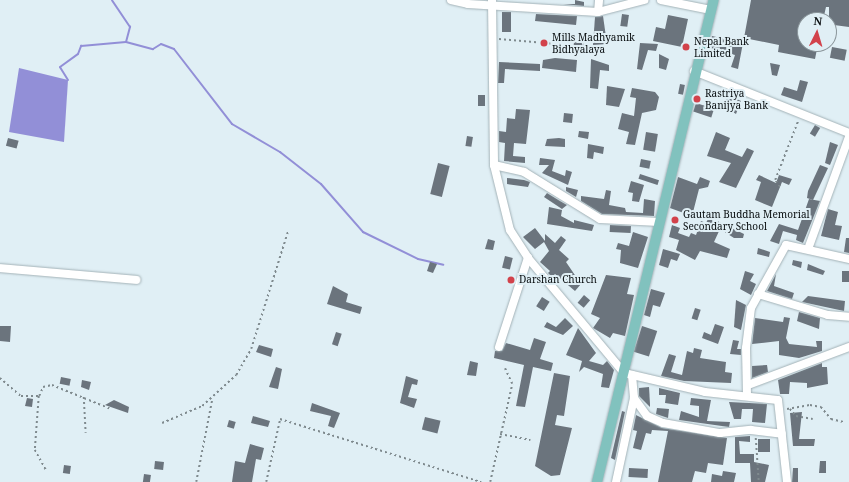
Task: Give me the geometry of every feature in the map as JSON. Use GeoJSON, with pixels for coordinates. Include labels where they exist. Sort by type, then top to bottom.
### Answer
{"type":"FeatureCollection","features":[{"type":"Feature","properties":{"kind":"main road"},"geometry":{"type":"LineString","coordinates":[[597,482],[628,374],[659,222],[694,71],[714,0]]}},
{"type":"Feature","properties":{"kind":"street"},"geometry":{"type":"LineString","coordinates":[[451,0],[546,4],[598,12],[644,0]]}},
{"type":"Feature","properties":{"kind":"street"},"geometry":{"type":"LineString","coordinates":[[598,12],[599,0]]}},
{"type":"Feature","properties":{"kind":"street"},"geometry":{"type":"LineString","coordinates":[[661,0],[711,10]]}},
{"type":"Feature","properties":{"kind":"street"},"geometry":{"type":"LineString","coordinates":[[492,2],[494,165],[510,230],[528,258],[628,374],[634,398],[647,416],[663,423],[720,433],[757,432],[782,434]]}},
{"type":"Feature","properties":{"kind":"street"},"geometry":{"type":"LineString","coordinates":[[694,71],[849,132]]}},
{"type":"Feature","properties":{"kind":"street"},"geometry":{"type":"LineString","coordinates":[[808,249],[849,137]]}},
{"type":"Feature","properties":{"kind":"street"},"geometry":{"type":"LineString","coordinates":[[494,165],[524,172],[600,219],[659,222]]}},
{"type":"Feature","properties":{"kind":"street"},"geometry":{"type":"LineString","coordinates":[[747,395],[747,325],[758,294],[786,245],[849,259]]}},
{"type":"Feature","properties":{"kind":"street"},"geometry":{"type":"LineString","coordinates":[[499,348],[528,258]]}},
{"type":"Feature","properties":{"kind":"street"},"geometry":{"type":"LineString","coordinates":[[0,268],[136,280]]}},
{"type":"Feature","properties":{"kind":"street"},"geometry":{"type":"LineString","coordinates":[[758,294],[828,315],[849,317]]}},
{"type":"Feature","properties":{"kind":"street"},"geometry":{"type":"LineString","coordinates":[[748,385],[849,347]]}},
{"type":"Feature","properties":{"kind":"street"},"geometry":{"type":"LineString","coordinates":[[628,374],[705,392],[747,395],[778,400],[787,482]]}},
{"type":"Feature","properties":{"kind":"street"},"geometry":{"type":"LineString","coordinates":[[616,482],[634,398]]}},
{"type":"Feature","properties":{"kind":"path"},"geometry":{"type":"LineString","coordinates":[[492,38],[568,45]]}},
{"type":"Feature","properties":{"kind":"path"},"geometry":{"type":"LineString","coordinates":[[780,188],[775,180],[800,113]]}},
{"type":"Feature","properties":{"kind":"path"},"geometry":{"type":"LineString","coordinates":[[162,423],[212,398],[247,358],[288,231]]}},
{"type":"Feature","properties":{"kind":"path"},"geometry":{"type":"LineString","coordinates":[[490,482],[512,384],[505,369]]}},
{"type":"Feature","properties":{"kind":"path"},"geometry":{"type":"LineString","coordinates":[[0,378],[21,396],[38,396]]}},
{"type":"Feature","properties":{"kind":"path"},"geometry":{"type":"LineString","coordinates":[[46,470],[35,450],[38,396],[44,387],[52,385],[111,409]]}},
{"type":"Feature","properties":{"kind":"path"},"geometry":{"type":"LineString","coordinates":[[84,397],[86,433]]}},
{"type":"Feature","properties":{"kind":"path"},"geometry":{"type":"LineString","coordinates":[[196,482],[212,398]]}},
{"type":"Feature","properties":{"kind":"path"},"geometry":{"type":"LineString","coordinates":[[779,408],[790,409],[810,405],[821,407],[831,419],[844,422]]}},
{"type":"Feature","properties":{"kind":"path"},"geometry":{"type":"LineString","coordinates":[[790,409],[796,416],[813,419]]}},
{"type":"Feature","properties":{"kind":"path"},"geometry":{"type":"LineString","coordinates":[[266,482],[280,419],[481,482]]}},
{"type":"Feature","properties":{"kind":"path"},"geometry":{"type":"LineString","coordinates":[[757,432],[755,451],[759,482]]}},
{"type":"Feature","properties":{"kind":"path"},"geometry":{"type":"LineString","coordinates":[[500,434],[530,440]]}},
{"type":"Feature","properties":{"kind":"shaded area"},"geometry":{"type":"Polygon","coordinates":[[[19,68],[68,80],[64,142],[9,132],[19,68]]]}},
{"type":"Feature","properties":{"kind":"building"},"geometry":{"type":"Polygon","coordinates":[[[575,0],[584,2],[584,6],[563,4],[575,4],[575,0]]]}},
{"type":"Feature","properties":{"kind":"building"},"geometry":{"type":"Polygon","coordinates":[[[751,0],[849,0],[849,27],[837,25],[837,12],[829,12],[829,7],[826,7],[825,12],[797,12],[797,52],[816,52],[815,59],[778,52],[779,45],[744,38],[751,0]]]}},
{"type":"Feature","properties":{"kind":"building"},"geometry":{"type":"Polygon","coordinates":[[[502,12],[511,12],[511,32],[502,32],[502,12]]]}},
{"type":"Feature","properties":{"kind":"building"},"geometry":{"type":"Polygon","coordinates":[[[536,14],[577,16],[576,25],[535,21],[536,14]]]}},
{"type":"Feature","properties":{"kind":"building"},"geometry":{"type":"Polygon","coordinates":[[[622,14],[629,15],[627,27],[620,26],[622,14]]]}},
{"type":"Feature","properties":{"kind":"building"},"geometry":{"type":"Polygon","coordinates":[[[668,15],[688,19],[682,47],[653,41],[656,27],[665,29],[668,15]]]}},
{"type":"Feature","properties":{"kind":"building"},"geometry":{"type":"Polygon","coordinates":[[[603,16],[607,44],[593,45],[595,17],[603,16]]]}},
{"type":"Feature","properties":{"kind":"building"},"geometry":{"type":"Polygon","coordinates":[[[712,36],[743,43],[738,69],[731,67],[735,55],[709,48],[712,36]]]}},
{"type":"Feature","properties":{"kind":"building"},"geometry":{"type":"Polygon","coordinates":[[[574,42],[586,43],[585,50],[573,49],[574,42]]]}},
{"type":"Feature","properties":{"kind":"building"},"geometry":{"type":"Polygon","coordinates":[[[640,43],[658,44],[656,51],[648,50],[642,70],[637,69],[640,43]]]}},
{"type":"Feature","properties":{"kind":"building"},"geometry":{"type":"Polygon","coordinates":[[[837,48],[847,50],[845,61],[830,58],[831,52],[837,52],[837,48]]]}},
{"type":"Feature","properties":{"kind":"building"},"geometry":{"type":"Polygon","coordinates":[[[659,54],[669,59],[666,70],[659,68],[659,54]]]}},
{"type":"Feature","properties":{"kind":"building"},"geometry":{"type":"Polygon","coordinates":[[[555,58],[577,60],[576,72],[542,68],[543,60],[555,58]]]}},
{"type":"Feature","properties":{"kind":"building"},"geometry":{"type":"Polygon","coordinates":[[[591,59],[609,65],[609,71],[600,70],[598,89],[590,88],[591,59]]]}},
{"type":"Feature","properties":{"kind":"building"},"geometry":{"type":"Polygon","coordinates":[[[499,62],[540,64],[540,71],[505,69],[504,83],[498,83],[499,62]]]}},
{"type":"Feature","properties":{"kind":"building"},"geometry":{"type":"Polygon","coordinates":[[[770,63],[780,65],[777,76],[772,75],[770,63]]]}},
{"type":"Feature","properties":{"kind":"building"},"geometry":{"type":"Polygon","coordinates":[[[800,80],[808,82],[802,102],[781,95],[784,87],[797,91],[800,80]]]}},
{"type":"Feature","properties":{"kind":"building"},"geometry":{"type":"Polygon","coordinates":[[[680,84],[685,85],[683,95],[678,94],[680,84]]]}},
{"type":"Feature","properties":{"kind":"building"},"geometry":{"type":"Polygon","coordinates":[[[607,86],[625,89],[619,107],[606,105],[607,86]]]}},
{"type":"Feature","properties":{"kind":"building"},"geometry":{"type":"Polygon","coordinates":[[[632,88],[655,92],[659,97],[656,110],[642,113],[635,145],[626,144],[629,132],[618,129],[622,113],[634,116],[636,98],[630,97],[632,88]]]}},
{"type":"Feature","properties":{"kind":"building"},"geometry":{"type":"Polygon","coordinates":[[[478,95],[485,95],[485,106],[478,106],[478,95]]]}},
{"type":"Feature","properties":{"kind":"building"},"geometry":{"type":"Polygon","coordinates":[[[728,95],[741,101],[736,114],[724,106],[728,95]]]}},
{"type":"Feature","properties":{"kind":"building"},"geometry":{"type":"Polygon","coordinates":[[[696,103],[714,109],[711,117],[693,112],[696,103]]]}},
{"type":"Feature","properties":{"kind":"building"},"geometry":{"type":"Polygon","coordinates":[[[516,109],[530,110],[526,144],[514,143],[513,156],[525,157],[525,163],[504,161],[505,143],[499,142],[499,131],[506,132],[507,118],[515,119],[516,109]]]}},
{"type":"Feature","properties":{"kind":"building"},"geometry":{"type":"Polygon","coordinates":[[[564,113],[573,114],[572,123],[563,122],[564,113]]]}},
{"type":"Feature","properties":{"kind":"building"},"geometry":{"type":"Polygon","coordinates":[[[815,125],[820,128],[815,137],[810,134],[815,125]]]}},
{"type":"Feature","properties":{"kind":"building"},"geometry":{"type":"Polygon","coordinates":[[[579,131],[589,132],[588,139],[578,137],[579,131]]]}},
{"type":"Feature","properties":{"kind":"building"},"geometry":{"type":"Polygon","coordinates":[[[646,132],[658,134],[655,152],[643,150],[646,132]]]}},
{"type":"Feature","properties":{"kind":"building"},"geometry":{"type":"Polygon","coordinates":[[[716,132],[730,138],[725,150],[742,157],[747,148],[754,151],[736,188],[719,182],[731,163],[707,156],[716,132]]]}},
{"type":"Feature","properties":{"kind":"building"},"geometry":{"type":"Polygon","coordinates":[[[467,136],[473,137],[471,147],[465,146],[467,136]]]}},
{"type":"Feature","properties":{"kind":"building"},"geometry":{"type":"Polygon","coordinates":[[[8,138],[19,141],[17,149],[6,146],[8,138]]]}},
{"type":"Feature","properties":{"kind":"building"},"geometry":{"type":"Polygon","coordinates":[[[547,139],[565,139],[565,147],[545,146],[547,139]]]}},
{"type":"Feature","properties":{"kind":"building"},"geometry":{"type":"Polygon","coordinates":[[[830,142],[838,145],[830,165],[825,163],[830,142]]]}},
{"type":"Feature","properties":{"kind":"building"},"geometry":{"type":"Polygon","coordinates":[[[588,144],[604,147],[603,154],[594,152],[593,159],[587,158],[588,144]]]}},
{"type":"Feature","properties":{"kind":"building"},"geometry":{"type":"Polygon","coordinates":[[[540,158],[555,160],[552,171],[565,176],[566,170],[572,172],[568,185],[542,173],[549,165],[539,165],[540,158]]]}},
{"type":"Feature","properties":{"kind":"building"},"geometry":{"type":"Polygon","coordinates":[[[641,159],[651,161],[649,169],[639,167],[641,159]]]}},
{"type":"Feature","properties":{"kind":"building"},"geometry":{"type":"Polygon","coordinates":[[[438,163],[450,166],[442,197],[430,194],[438,163]]]}},
{"type":"Feature","properties":{"kind":"building"},"geometry":{"type":"Polygon","coordinates":[[[820,165],[828,168],[813,200],[807,198],[808,191],[820,165]]]}},
{"type":"Feature","properties":{"kind":"building"},"geometry":{"type":"Polygon","coordinates":[[[640,174],[659,180],[657,185],[638,179],[640,174]]]}},
{"type":"Feature","properties":{"kind":"building"},"geometry":{"type":"Polygon","coordinates":[[[759,175],[776,183],[779,175],[792,179],[789,185],[782,182],[772,207],[755,200],[761,182],[756,180],[759,175]]]}},
{"type":"Feature","properties":{"kind":"building"},"geometry":{"type":"Polygon","coordinates":[[[678,177],[697,184],[700,177],[710,181],[708,187],[699,189],[692,216],[670,208],[678,177]]]}},
{"type":"Feature","properties":{"kind":"building"},"geometry":{"type":"Polygon","coordinates":[[[507,178],[530,182],[528,187],[507,184],[507,178]]]}},
{"type":"Feature","properties":{"kind":"building"},"geometry":{"type":"Polygon","coordinates":[[[631,181],[644,185],[639,202],[632,201],[633,193],[628,192],[631,181]]]}},
{"type":"Feature","properties":{"kind":"building"},"geometry":{"type":"Polygon","coordinates":[[[566,187],[578,190],[576,197],[566,191],[566,187]]]}},
{"type":"Feature","properties":{"kind":"building"},"geometry":{"type":"Polygon","coordinates":[[[606,190],[611,191],[609,205],[625,208],[626,212],[643,213],[644,199],[655,201],[654,216],[602,214],[581,201],[581,196],[604,199],[606,190]]]}},
{"type":"Feature","properties":{"kind":"building"},"geometry":{"type":"Polygon","coordinates":[[[547,193],[567,205],[562,209],[544,197],[547,193]]]}},
{"type":"Feature","properties":{"kind":"building"},"geometry":{"type":"Polygon","coordinates":[[[809,199],[820,201],[803,243],[796,240],[797,235],[783,231],[779,244],[770,241],[779,224],[798,230],[809,199]]]}},
{"type":"Feature","properties":{"kind":"building"},"geometry":{"type":"Polygon","coordinates":[[[549,207],[562,210],[561,216],[574,223],[574,220],[594,225],[592,231],[547,224],[549,207]]]}},
{"type":"Feature","properties":{"kind":"building"},"geometry":{"type":"Polygon","coordinates":[[[828,209],[838,212],[835,225],[842,226],[839,240],[821,236],[828,209]]]}},
{"type":"Feature","properties":{"kind":"building"},"geometry":{"type":"Polygon","coordinates":[[[709,217],[744,234],[743,238],[734,238],[720,229],[714,242],[730,249],[727,258],[700,251],[695,260],[676,250],[679,240],[669,237],[672,225],[680,228],[678,233],[689,237],[691,233],[696,235],[701,221],[706,223],[709,217]]]}},
{"type":"Feature","properties":{"kind":"building"},"geometry":{"type":"Polygon","coordinates":[[[610,225],[631,226],[631,233],[610,232],[610,225]]]}},
{"type":"Feature","properties":{"kind":"building"},"geometry":{"type":"Polygon","coordinates":[[[535,228],[545,241],[545,234],[555,243],[561,236],[566,240],[559,250],[569,259],[566,262],[581,284],[575,291],[555,274],[552,277],[548,273],[550,271],[540,262],[549,251],[544,242],[535,249],[523,237],[535,228]]]}},
{"type":"Feature","properties":{"kind":"building"},"geometry":{"type":"Polygon","coordinates":[[[633,232],[648,237],[638,268],[620,263],[621,250],[616,249],[618,243],[629,246],[633,232]]]}},
{"type":"Feature","properties":{"kind":"building"},"geometry":{"type":"Polygon","coordinates":[[[846,238],[849,238],[849,253],[844,252],[846,238]]]}},
{"type":"Feature","properties":{"kind":"building"},"geometry":{"type":"Polygon","coordinates":[[[488,239],[495,241],[493,250],[485,249],[488,239]]]}},
{"type":"Feature","properties":{"kind":"building"},"geometry":{"type":"Polygon","coordinates":[[[758,248],[770,252],[769,257],[757,254],[758,248]]]}},
{"type":"Feature","properties":{"kind":"building"},"geometry":{"type":"Polygon","coordinates":[[[663,249],[680,254],[677,261],[671,259],[668,268],[659,265],[663,249]]]}},
{"type":"Feature","properties":{"kind":"building"},"geometry":{"type":"Polygon","coordinates":[[[505,256],[513,258],[510,270],[502,268],[505,256]]]}},
{"type":"Feature","properties":{"kind":"building"},"geometry":{"type":"Polygon","coordinates":[[[793,260],[802,262],[801,268],[792,265],[793,260]]]}},
{"type":"Feature","properties":{"kind":"building"},"geometry":{"type":"Polygon","coordinates":[[[430,262],[437,264],[433,273],[427,271],[430,262]]]}},
{"type":"Feature","properties":{"kind":"building"},"geometry":{"type":"Polygon","coordinates":[[[808,264],[825,271],[823,275],[807,270],[808,264]]]}},
{"type":"Feature","properties":{"kind":"building"},"geometry":{"type":"Polygon","coordinates":[[[745,271],[754,274],[750,281],[756,284],[751,295],[740,289],[745,271]]]}},
{"type":"Feature","properties":{"kind":"building"},"geometry":{"type":"Polygon","coordinates":[[[842,271],[849,271],[849,282],[842,282],[842,271]]]}},
{"type":"Feature","properties":{"kind":"building"},"geometry":{"type":"Polygon","coordinates":[[[776,274],[774,286],[794,293],[792,299],[767,291],[776,274]]]}},
{"type":"Feature","properties":{"kind":"building"},"geometry":{"type":"Polygon","coordinates":[[[606,275],[631,278],[627,294],[634,295],[625,336],[613,333],[610,338],[593,328],[600,318],[591,314],[606,275]]]}},
{"type":"Feature","properties":{"kind":"building"},"geometry":{"type":"Polygon","coordinates":[[[333,286],[348,294],[346,302],[362,307],[360,314],[327,304],[333,286]]]}},
{"type":"Feature","properties":{"kind":"building"},"geometry":{"type":"Polygon","coordinates":[[[651,289],[665,293],[660,307],[653,305],[650,317],[644,315],[651,289]]]}},
{"type":"Feature","properties":{"kind":"building"},"geometry":{"type":"Polygon","coordinates":[[[584,295],[590,300],[584,308],[578,303],[584,295]]]}},
{"type":"Feature","properties":{"kind":"building"},"geometry":{"type":"Polygon","coordinates":[[[808,296],[845,301],[844,311],[802,302],[808,296]]]}},
{"type":"Feature","properties":{"kind":"building"},"geometry":{"type":"Polygon","coordinates":[[[542,297],[550,302],[544,311],[536,306],[542,297]]]}},
{"type":"Feature","properties":{"kind":"building"},"geometry":{"type":"Polygon","coordinates":[[[736,300],[746,305],[741,330],[734,327],[736,300]]]}},
{"type":"Feature","properties":{"kind":"building"},"geometry":{"type":"Polygon","coordinates":[[[695,308],[701,310],[697,320],[692,318],[695,308]]]}},
{"type":"Feature","properties":{"kind":"building"},"geometry":{"type":"Polygon","coordinates":[[[799,312],[820,318],[819,329],[797,321],[799,312]]]}},
{"type":"Feature","properties":{"kind":"building"},"geometry":{"type":"Polygon","coordinates":[[[784,317],[790,318],[786,338],[789,344],[817,347],[816,341],[822,341],[822,351],[799,358],[779,355],[779,341],[752,344],[755,318],[783,322],[784,317]]]}},
{"type":"Feature","properties":{"kind":"building"},"geometry":{"type":"Polygon","coordinates":[[[565,318],[573,326],[563,335],[544,327],[547,322],[556,327],[565,318]]]}},
{"type":"Feature","properties":{"kind":"building"},"geometry":{"type":"Polygon","coordinates":[[[715,324],[724,327],[718,344],[702,338],[704,332],[711,335],[715,324]]]}},
{"type":"Feature","properties":{"kind":"building"},"geometry":{"type":"Polygon","coordinates":[[[0,326],[11,326],[10,342],[0,341],[0,326]]]}},
{"type":"Feature","properties":{"kind":"building"},"geometry":{"type":"Polygon","coordinates":[[[642,326],[657,331],[649,357],[634,352],[642,326]]]}},
{"type":"Feature","properties":{"kind":"building"},"geometry":{"type":"Polygon","coordinates":[[[578,328],[596,353],[589,361],[603,365],[607,361],[614,370],[609,388],[601,387],[603,374],[584,367],[579,372],[582,361],[566,355],[578,328]]]}},
{"type":"Feature","properties":{"kind":"building"},"geometry":{"type":"Polygon","coordinates":[[[336,332],[342,334],[338,346],[332,344],[336,332]]]}},
{"type":"Feature","properties":{"kind":"building"},"geometry":{"type":"Polygon","coordinates":[[[534,338],[546,342],[540,359],[553,363],[551,371],[533,367],[525,407],[516,406],[524,365],[494,358],[495,351],[502,351],[506,343],[530,350],[534,338]]]}},
{"type":"Feature","properties":{"kind":"building"},"geometry":{"type":"Polygon","coordinates":[[[733,340],[739,341],[737,349],[741,349],[741,355],[730,354],[733,340]]]}},
{"type":"Feature","properties":{"kind":"building"},"geometry":{"type":"Polygon","coordinates":[[[259,345],[273,349],[271,357],[256,352],[259,345]]]}},
{"type":"Feature","properties":{"kind":"building"},"geometry":{"type":"Polygon","coordinates":[[[694,348],[702,350],[700,358],[726,362],[725,372],[732,373],[731,383],[684,381],[661,376],[669,354],[676,356],[671,372],[682,375],[687,351],[693,353],[694,348]]]}},
{"type":"Feature","properties":{"kind":"building"},"geometry":{"type":"Polygon","coordinates":[[[470,361],[478,363],[476,376],[467,375],[470,361]]]}},
{"type":"Feature","properties":{"kind":"building"},"geometry":{"type":"Polygon","coordinates":[[[822,363],[822,367],[827,367],[828,384],[807,388],[807,383],[790,382],[789,394],[780,394],[778,380],[822,363]]]}},
{"type":"Feature","properties":{"kind":"building"},"geometry":{"type":"Polygon","coordinates":[[[767,365],[768,372],[752,378],[752,366],[767,365]]]}},
{"type":"Feature","properties":{"kind":"building"},"geometry":{"type":"Polygon","coordinates":[[[276,367],[282,369],[278,389],[269,387],[276,367]]]}},
{"type":"Feature","properties":{"kind":"building"},"geometry":{"type":"Polygon","coordinates":[[[554,373],[570,376],[564,416],[557,415],[555,425],[572,428],[560,475],[551,476],[535,466],[554,373]]]}},
{"type":"Feature","properties":{"kind":"building"},"geometry":{"type":"Polygon","coordinates":[[[406,376],[418,380],[417,385],[412,384],[408,397],[417,399],[414,408],[400,403],[406,376]]]}},
{"type":"Feature","properties":{"kind":"building"},"geometry":{"type":"Polygon","coordinates":[[[61,377],[71,379],[69,386],[60,384],[61,377]]]}},
{"type":"Feature","properties":{"kind":"building"},"geometry":{"type":"Polygon","coordinates":[[[82,380],[91,382],[89,390],[81,387],[82,380]]]}},
{"type":"Feature","properties":{"kind":"building"},"geometry":{"type":"Polygon","coordinates":[[[649,387],[650,407],[639,396],[639,388],[649,387]]]}},
{"type":"Feature","properties":{"kind":"building"},"geometry":{"type":"Polygon","coordinates":[[[659,388],[680,393],[678,405],[665,403],[666,395],[659,395],[659,388]]]}},
{"type":"Feature","properties":{"kind":"building"},"geometry":{"type":"Polygon","coordinates":[[[27,398],[33,399],[32,407],[25,406],[27,398]]]}},
{"type":"Feature","properties":{"kind":"building"},"geometry":{"type":"Polygon","coordinates":[[[691,398],[711,400],[707,421],[730,422],[729,427],[679,420],[681,411],[699,417],[699,406],[690,405],[691,398]]]}},
{"type":"Feature","properties":{"kind":"building"},"geometry":{"type":"Polygon","coordinates":[[[114,400],[129,407],[128,413],[105,405],[114,400]]]}},
{"type":"Feature","properties":{"kind":"building"},"geometry":{"type":"Polygon","coordinates":[[[729,402],[767,404],[765,423],[752,422],[753,409],[742,409],[741,419],[734,419],[729,402]]]}},
{"type":"Feature","properties":{"kind":"building"},"geometry":{"type":"Polygon","coordinates":[[[312,403],[340,413],[334,428],[328,426],[331,416],[310,411],[312,403]]]}},
{"type":"Feature","properties":{"kind":"building"},"geometry":{"type":"Polygon","coordinates":[[[657,408],[669,409],[668,418],[656,414],[657,408]]]}},
{"type":"Feature","properties":{"kind":"building"},"geometry":{"type":"Polygon","coordinates":[[[622,411],[625,412],[615,460],[611,458],[622,411]]]}},
{"type":"Feature","properties":{"kind":"building"},"geometry":{"type":"Polygon","coordinates":[[[802,412],[799,439],[815,439],[814,446],[793,446],[790,413],[802,412]]]}},
{"type":"Feature","properties":{"kind":"building"},"geometry":{"type":"Polygon","coordinates":[[[636,415],[662,428],[727,438],[723,465],[708,463],[706,473],[695,471],[692,482],[658,482],[668,431],[652,430],[651,434],[646,433],[641,450],[633,448],[637,431],[633,430],[636,415]]]}},
{"type":"Feature","properties":{"kind":"building"},"geometry":{"type":"Polygon","coordinates":[[[253,416],[270,421],[268,427],[251,423],[253,416]]]}},
{"type":"Feature","properties":{"kind":"building"},"geometry":{"type":"Polygon","coordinates":[[[425,417],[441,421],[437,433],[422,430],[425,417]]]}},
{"type":"Feature","properties":{"kind":"building"},"geometry":{"type":"Polygon","coordinates":[[[229,420],[236,422],[234,429],[227,427],[229,420]]]}},
{"type":"Feature","properties":{"kind":"building"},"geometry":{"type":"Polygon","coordinates":[[[750,436],[750,442],[739,441],[740,454],[754,454],[754,462],[769,465],[765,482],[751,482],[750,463],[735,463],[735,437],[750,436]]]}},
{"type":"Feature","properties":{"kind":"building"},"geometry":{"type":"Polygon","coordinates":[[[758,439],[770,439],[770,452],[758,452],[758,439]]]}},
{"type":"Feature","properties":{"kind":"building"},"geometry":{"type":"Polygon","coordinates":[[[250,444],[264,448],[261,460],[256,459],[252,482],[232,482],[235,461],[245,463],[250,444]]]}},
{"type":"Feature","properties":{"kind":"building"},"geometry":{"type":"Polygon","coordinates":[[[155,461],[164,462],[163,470],[154,469],[155,461]]]}},
{"type":"Feature","properties":{"kind":"building"},"geometry":{"type":"Polygon","coordinates":[[[820,461],[826,461],[826,473],[819,473],[820,461]]]}},
{"type":"Feature","properties":{"kind":"building"},"geometry":{"type":"Polygon","coordinates":[[[64,465],[71,466],[70,474],[63,473],[64,465]]]}},
{"type":"Feature","properties":{"kind":"building"},"geometry":{"type":"Polygon","coordinates":[[[629,468],[648,469],[648,478],[629,477],[629,468]]]}},
{"type":"Feature","properties":{"kind":"building"},"geometry":{"type":"Polygon","coordinates":[[[793,468],[798,468],[798,482],[792,482],[793,468]]]}},
{"type":"Feature","properties":{"kind":"building"},"geometry":{"type":"Polygon","coordinates":[[[723,471],[736,473],[734,482],[711,482],[712,474],[722,476],[723,471]]]}},
{"type":"Feature","properties":{"kind":"building"},"geometry":{"type":"Polygon","coordinates":[[[144,474],[151,475],[150,482],[143,482],[144,474]]]}},
{"type":"Feature","properties":{"kind":"waterway"},"geometry":{"type":"LineString","coordinates":[[68,80],[60,67],[78,54],[81,46],[126,42],[130,27],[112,0]]}},
{"type":"Feature","properties":{"kind":"waterway"},"geometry":{"type":"LineString","coordinates":[[126,42],[153,49],[161,44],[174,49],[232,124],[280,152],[321,184],[363,232],[418,259],[443,265]]}},
{"type":"Feature","properties":{"kind":"place","name":"Mills Madhyamik Bidhyalaya"},"geometry":{"type":"Point","coordinates":[544,43]}},
{"type":"Feature","properties":{"kind":"place","name":"Nepal Bank Limited"},"geometry":{"type":"Point","coordinates":[686,47]}},
{"type":"Feature","properties":{"kind":"place","name":"Rastriya Banijya Bank"},"geometry":{"type":"Point","coordinates":[697,99]}},
{"type":"Feature","properties":{"kind":"place","name":"Gautam Buddha Memorial Secondary School"},"geometry":{"type":"Point","coordinates":[675,220]}},
{"type":"Feature","properties":{"kind":"place","name":"Darshan Church"},"geometry":{"type":"Point","coordinates":[511,280]}}]}
